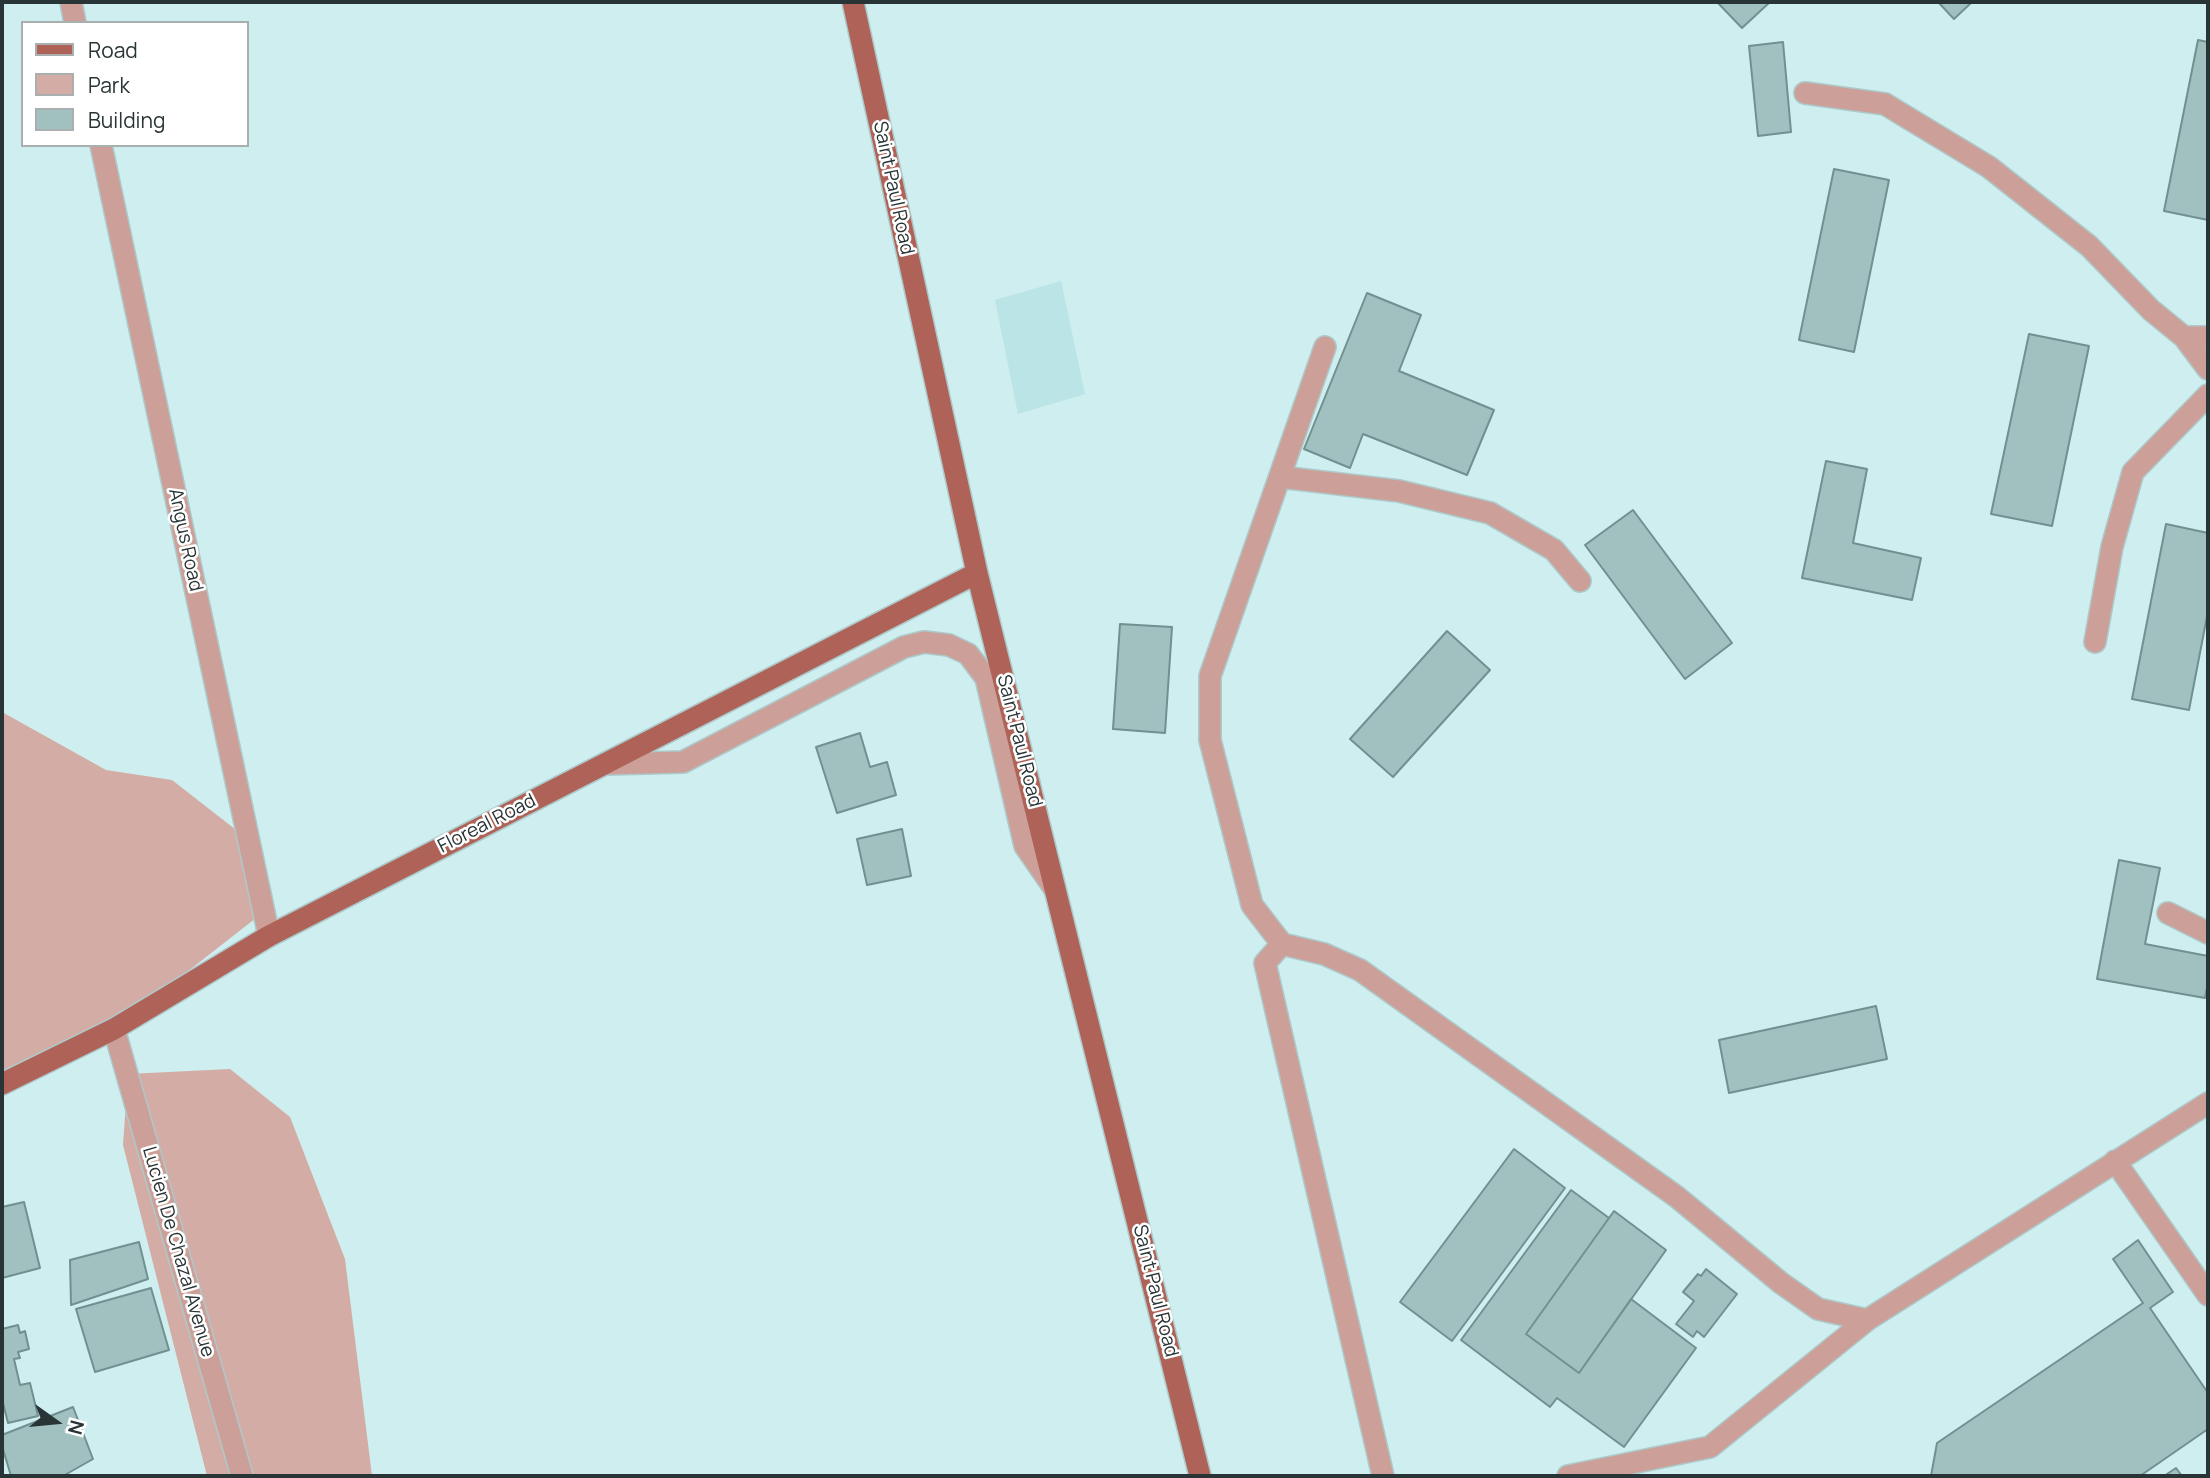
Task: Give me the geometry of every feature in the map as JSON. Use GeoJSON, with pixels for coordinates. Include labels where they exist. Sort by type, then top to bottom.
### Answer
{"type":"FeatureCollection","features":[{"type":"Feature","properties":{"kind":"main road","name":"Saint Paul Road"},"geometry":{"type":"LineString","coordinates":[[853,2],[977,573],[1200,1476]]}},
{"type":"Feature","properties":{"kind":"main road","name":"Floreal Road"},"geometry":{"type":"LineString","coordinates":[[2,1084],[114,1029],[270,936],[977,573]]}},
{"type":"Feature","properties":{"kind":"street"},"geometry":{"type":"LineString","coordinates":[[71,2],[75,21]]}},
{"type":"Feature","properties":{"kind":"street"},"geometry":{"type":"LineString","coordinates":[[1805,93],[1885,104],[1989,166],[2089,246],[2151,310],[2184,337],[2208,369]]}},
{"type":"Feature","properties":{"kind":"street","name":"Angus Road"},"geometry":{"type":"LineString","coordinates":[[101,147],[270,936]]}},
{"type":"Feature","properties":{"kind":"street"},"geometry":{"type":"LineString","coordinates":[[2184,337],[2208,337]]}},
{"type":"Feature","properties":{"kind":"street"},"geometry":{"type":"LineString","coordinates":[[1325,347],[1210,676],[1210,740],[1252,905],[1282,944],[1324,954],[1360,970],[1677,1197],[1781,1283],[1818,1308],[1867,1320]]}},
{"type":"Feature","properties":{"kind":"street"},"geometry":{"type":"LineString","coordinates":[[2095,642],[2112,547],[2133,472],[2208,395]]}},
{"type":"Feature","properties":{"kind":"street"},"geometry":{"type":"LineString","coordinates":[[1280,477],[1399,491],[1490,513],[1554,550],[1580,581]]}},
{"type":"Feature","properties":{"kind":"street"},"geometry":{"type":"LineString","coordinates":[[606,764],[683,762],[904,647],[924,642],[949,645],[968,654],[986,678],[1025,846],[1055,890]]}},
{"type":"Feature","properties":{"kind":"street"},"geometry":{"type":"LineString","coordinates":[[2168,912],[2208,933]]}},
{"type":"Feature","properties":{"kind":"street"},"geometry":{"type":"LineString","coordinates":[[1282,944],[1265,964],[1383,1476]]}},
{"type":"Feature","properties":{"kind":"street","name":"Lucien De Chazal Avenue"},"geometry":{"type":"LineString","coordinates":[[114,1029],[242,1476]]}},
{"type":"Feature","properties":{"kind":"street"},"geometry":{"type":"LineString","coordinates":[[1568,1476],[1710,1447],[1867,1320],[2208,1103]]}},
{"type":"Feature","properties":{"kind":"street"},"geometry":{"type":"LineString","coordinates":[[2115,1161],[2208,1295]]}},
{"type":"Feature","properties":{"kind":"shaded area"},"geometry":{"type":"Polygon","coordinates":[[[1061,281],[1085,394],[1018,414],[995,300],[1061,281]]]}},
{"type":"Feature","properties":{"kind":"green space"},"geometry":{"type":"Polygon","coordinates":[[[2,712],[106,770],[172,780],[249,840],[256,918],[114,1029],[2,1077],[2,712]]]}},
{"type":"Feature","properties":{"kind":"green space"},"geometry":{"type":"Polygon","coordinates":[[[230,1069],[290,1117],[345,1259],[372,1476],[207,1476],[123,1145],[128,1074],[230,1069]]]}},
{"type":"Feature","properties":{"kind":"building"},"geometry":{"type":"Polygon","coordinates":[[[1717,2],[1770,2],[1742,28],[1717,2]]]}},
{"type":"Feature","properties":{"kind":"building"},"geometry":{"type":"Polygon","coordinates":[[[1938,2],[1972,2],[1954,19],[1938,2]]]}},
{"type":"Feature","properties":{"kind":"building"},"geometry":{"type":"Polygon","coordinates":[[[2198,40],[2208,42],[2208,220],[2164,211],[2198,40]]]}},
{"type":"Feature","properties":{"kind":"building"},"geometry":{"type":"Polygon","coordinates":[[[1783,42],[1791,132],[1758,136],[1749,46],[1783,42]]]}},
{"type":"Feature","properties":{"kind":"building"},"geometry":{"type":"Polygon","coordinates":[[[1834,169],[1889,180],[1854,352],[1799,340],[1834,169]]]}},
{"type":"Feature","properties":{"kind":"building"},"geometry":{"type":"Polygon","coordinates":[[[1367,293],[1421,315],[1399,371],[1494,410],[1467,475],[1363,434],[1350,468],[1304,449],[1367,293]]]}},
{"type":"Feature","properties":{"kind":"building"},"geometry":{"type":"Polygon","coordinates":[[[2029,334],[2089,346],[2052,526],[1991,514],[2029,334]]]}},
{"type":"Feature","properties":{"kind":"building"},"geometry":{"type":"Polygon","coordinates":[[[1826,461],[1867,469],[1853,543],[1921,558],[1912,600],[1802,578],[1826,461]]]}},
{"type":"Feature","properties":{"kind":"building"},"geometry":{"type":"Polygon","coordinates":[[[1633,510],[1732,643],[1685,679],[1585,545],[1633,510]]]}},
{"type":"Feature","properties":{"kind":"building"},"geometry":{"type":"Polygon","coordinates":[[[2166,524],[2208,533],[2208,611],[2189,710],[2132,699],[2166,524]]]}},
{"type":"Feature","properties":{"kind":"building"},"geometry":{"type":"Polygon","coordinates":[[[1120,624],[1172,627],[1165,733],[1113,729],[1120,624]]]}},
{"type":"Feature","properties":{"kind":"building"},"geometry":{"type":"Polygon","coordinates":[[[1447,631],[1490,670],[1393,777],[1350,739],[1447,631]]]}},
{"type":"Feature","properties":{"kind":"building"},"geometry":{"type":"Polygon","coordinates":[[[860,733],[870,767],[887,762],[896,795],[837,813],[816,747],[860,733]]]}},
{"type":"Feature","properties":{"kind":"building"},"geometry":{"type":"Polygon","coordinates":[[[902,829],[911,876],[867,885],[857,839],[902,829]]]}},
{"type":"Feature","properties":{"kind":"building"},"geometry":{"type":"Polygon","coordinates":[[[2119,860],[2160,868],[2145,944],[2208,956],[2205,998],[2097,979],[2119,860]]]}},
{"type":"Feature","properties":{"kind":"building"},"geometry":{"type":"Polygon","coordinates":[[[1876,1006],[1887,1059],[1729,1093],[1719,1040],[1876,1006]]]}},
{"type":"Feature","properties":{"kind":"building"},"geometry":{"type":"Polygon","coordinates":[[[1514,1149],[1565,1188],[1452,1341],[1400,1302],[1514,1149]]]}},
{"type":"Feature","properties":{"kind":"building"},"geometry":{"type":"Polygon","coordinates":[[[1571,1190],[1609,1218],[1526,1334],[1579,1373],[1631,1299],[1696,1348],[1624,1447],[1557,1398],[1550,1407],[1461,1340],[1571,1190]]]}},
{"type":"Feature","properties":{"kind":"building"},"geometry":{"type":"Polygon","coordinates":[[[24,1202],[40,1268],[2,1278],[2,1207],[24,1202]]]}},
{"type":"Feature","properties":{"kind":"building"},"geometry":{"type":"Polygon","coordinates":[[[1614,1211],[1666,1250],[1579,1373],[1526,1334],[1614,1211]]]}},
{"type":"Feature","properties":{"kind":"building"},"geometry":{"type":"Polygon","coordinates":[[[2138,1240],[2173,1292],[2150,1308],[2208,1393],[2208,1429],[2140,1476],[1931,1476],[1937,1443],[2143,1303],[2113,1259],[2138,1240]]]}},
{"type":"Feature","properties":{"kind":"building"},"geometry":{"type":"Polygon","coordinates":[[[139,1242],[148,1279],[71,1305],[70,1260],[139,1242]]]}},
{"type":"Feature","properties":{"kind":"building"},"geometry":{"type":"Polygon","coordinates":[[[1706,1269],[1737,1294],[1704,1337],[1697,1331],[1693,1337],[1676,1324],[1694,1301],[1683,1292],[1698,1274],[1701,1276],[1706,1269]]]}},
{"type":"Feature","properties":{"kind":"building"},"geometry":{"type":"Polygon","coordinates":[[[151,1288],[169,1350],[95,1372],[76,1309],[151,1288]]]}},
{"type":"Feature","properties":{"kind":"building"},"geometry":{"type":"Polygon","coordinates":[[[18,1325],[20,1333],[25,1331],[29,1349],[18,1352],[20,1358],[14,1359],[20,1385],[30,1383],[38,1416],[8,1423],[2,1399],[2,1329],[18,1325]]]}},
{"type":"Feature","properties":{"kind":"building"},"geometry":{"type":"Polygon","coordinates":[[[73,1407],[93,1459],[63,1476],[11,1476],[2,1446],[2,1435],[73,1407]]]}},
{"type":"Feature","properties":{"kind":"building"},"geometry":{"type":"Polygon","coordinates":[[[2176,1468],[2182,1476],[2164,1476],[2176,1468]]]}}]}
